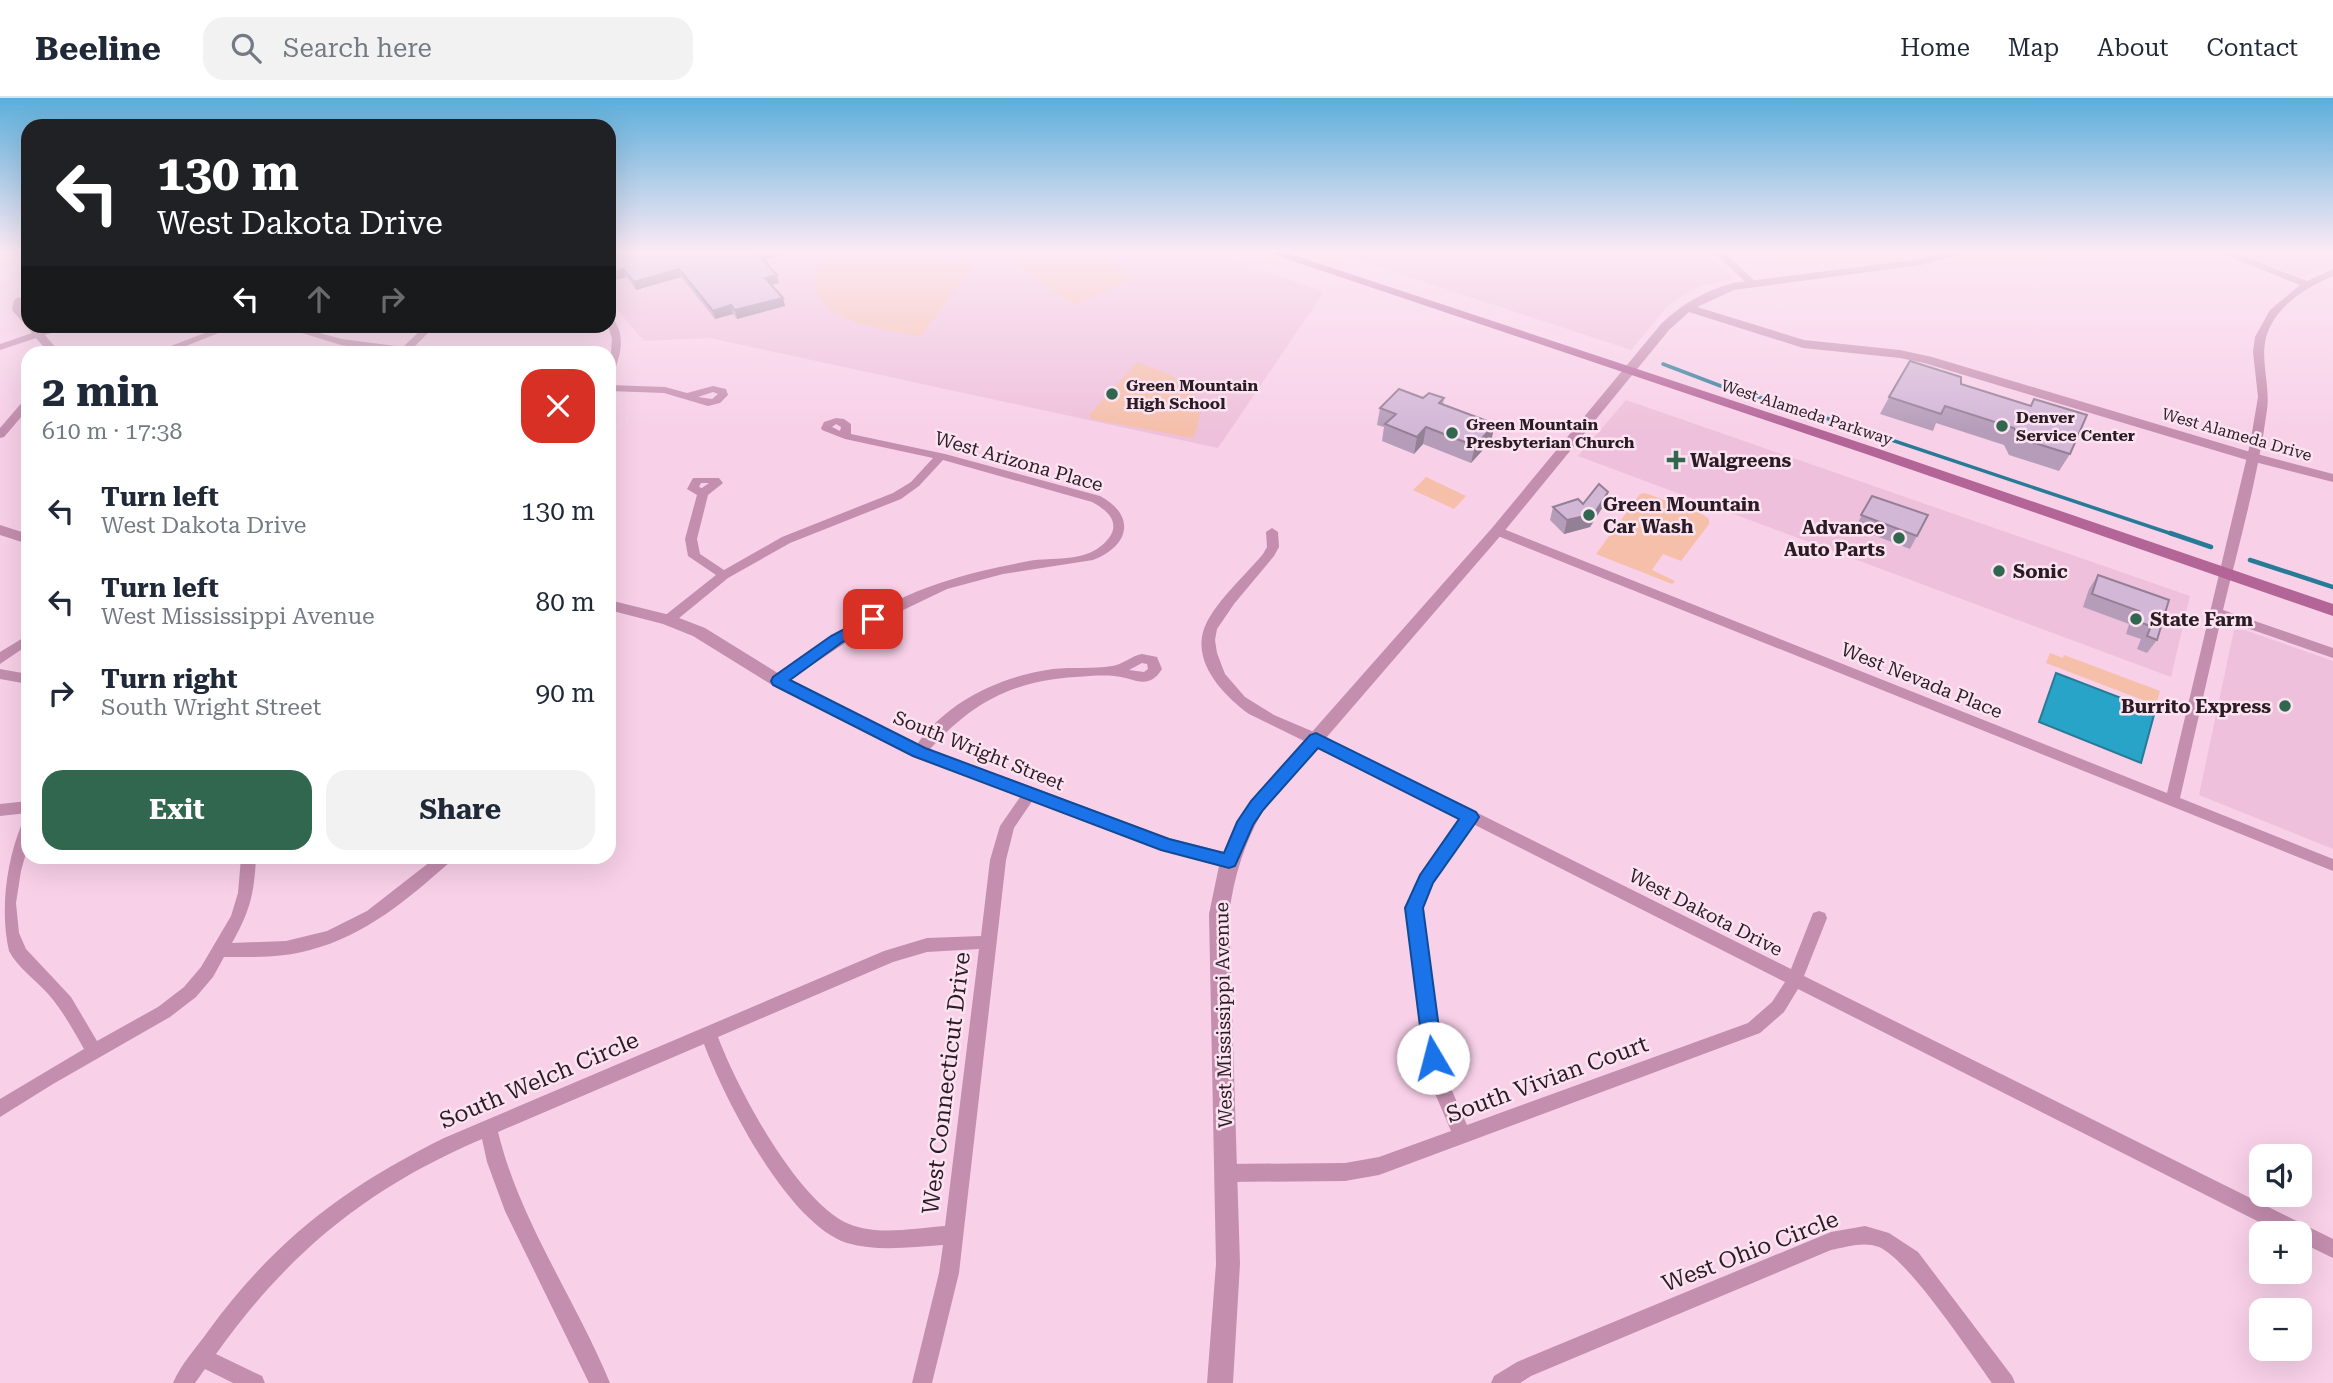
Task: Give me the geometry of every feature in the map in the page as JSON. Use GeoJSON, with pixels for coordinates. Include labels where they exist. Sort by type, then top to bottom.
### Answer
{"type":"FeatureCollection","features":[{"type":"Feature","properties":{"kind":"main road","name":"West Alameda Parkway"},"geometry":{"type":"LineString","coordinates":[[1448,311],[2333,610]]}},
{"type":"Feature","properties":{"kind":"street","name":"West Mississippi Avenue"},"geometry":{"type":"LineString","coordinates":[[1220,1383],[1227,1275],[1219,936],[1222,894],[1229,861],[1246,822],[1257,806],[1497,531],[1665,327],[1682,311]]}},
{"type":"Feature","properties":{"kind":"street","name":"West Alameda Drive"},"geometry":{"type":"LineString","coordinates":[[1699,311],[1803,344],[1900,354],[1927,360],[2252,457],[2333,478]]}},
{"type":"Feature","properties":{"kind":"street"},"geometry":{"type":"LineString","coordinates":[[2172,801],[2227,574],[2252,457],[2264,392],[2258,351],[2263,332],[2274,311]]}},
{"type":"Feature","properties":{"kind":"street"},"geometry":{"type":"LineString","coordinates":[[616,331],[616,353]]}},
{"type":"Feature","properties":{"kind":"street"},"geometry":{"type":"LineString","coordinates":[[0,347],[23,333]]}},
{"type":"Feature","properties":{"kind":"street"},"geometry":{"type":"LineString","coordinates":[[177,346],[212,333]]}},
{"type":"Feature","properties":{"kind":"street"},"geometry":{"type":"LineString","coordinates":[[309,333],[366,346]]}},
{"type":"Feature","properties":{"kind":"street"},"geometry":{"type":"LineString","coordinates":[[409,346],[423,333]]}},
{"type":"Feature","properties":{"kind":"street"},"geometry":{"type":"LineString","coordinates":[[616,388],[644,387],[689,396]]}},
{"type":"Feature","properties":{"kind":"street"},"geometry":{"type":"LineString","coordinates":[[0,435],[21,410]]}},
{"type":"Feature","properties":{"kind":"street","name":"West Arizona Place"},"geometry":{"type":"LineString","coordinates":[[778,681],[836,640],[919,594],[970,578],[1092,557],[1115,539],[1120,519],[1107,503],[941,456],[845,436]]}},
{"type":"Feature","properties":{"kind":"street"},"geometry":{"type":"LineString","coordinates":[[668,620],[724,575],[786,540],[897,496],[915,484],[941,456]]}},
{"type":"Feature","properties":{"kind":"street"},"geometry":{"type":"LineString","coordinates":[[704,493],[691,539],[694,556],[724,575]]}},
{"type":"Feature","properties":{"kind":"street"},"geometry":{"type":"LineString","coordinates":[[0,530],[21,537]]}},
{"type":"Feature","properties":{"kind":"street","name":"West Nevada Place"},"geometry":{"type":"LineString","coordinates":[[1497,531],[2333,866]]}},
{"type":"Feature","properties":{"kind":"street","name":"West Dakota Drive"},"geometry":{"type":"LineString","coordinates":[[1272,532],[1273,547],[1268,556],[1210,631],[1210,654],[1220,679],[1240,700],[1278,723],[1316,739],[2333,1250]]}},
{"type":"Feature","properties":{"kind":"street","name":"South Wright Street"},"geometry":{"type":"LineString","coordinates":[[616,607],[668,620],[699,632],[778,681],[919,752],[1167,845],[1229,861]]}},
{"type":"Feature","properties":{"kind":"street"},"geometry":{"type":"LineString","coordinates":[[2216,612],[2333,653]]}},
{"type":"Feature","properties":{"kind":"street"},"geometry":{"type":"LineString","coordinates":[[0,659],[21,644]]}},
{"type":"Feature","properties":{"kind":"street"},"geometry":{"type":"LineString","coordinates":[[919,752],[936,731],[965,705],[998,688],[1051,674],[1118,671]]}},
{"type":"Feature","properties":{"kind":"street"},"geometry":{"type":"LineString","coordinates":[[0,674],[21,678]]}},
{"type":"Feature","properties":{"kind":"street","name":"West Connecticut Drive"},"geometry":{"type":"LineString","coordinates":[[922,1383],[943,1304],[987,942],[1003,837],[1030,794]]}},
{"type":"Feature","properties":{"kind":"street"},"geometry":{"type":"LineString","coordinates":[[0,810],[21,808]]}},
{"type":"Feature","properties":{"kind":"street"},"geometry":{"type":"LineString","coordinates":[[1462,1135],[1443,1094],[1435,1067],[1414,908],[1426,880],[1470,817]]}},
{"type":"Feature","properties":{"kind":"street"},"geometry":{"type":"LineString","coordinates":[[21,843],[9,871],[3,907],[4,922],[17,949],[55,989],[94,1051]]}},
{"type":"Feature","properties":{"kind":"street"},"geometry":{"type":"LineString","coordinates":[[0,1109],[180,1001],[199,983],[221,950],[244,904],[248,864]]}},
{"type":"Feature","properties":{"kind":"street"},"geometry":{"type":"LineString","coordinates":[[221,950],[288,948],[350,928],[394,901],[438,864]]}},
{"type":"Feature","properties":{"kind":"street","name":"South Vivian Court"},"geometry":{"type":"LineString","coordinates":[[1225,1173],[1362,1170],[1399,1159],[1754,1028],[1779,1009],[1819,918]]}},
{"type":"Feature","properties":{"kind":"street","name":"South Welch Circle"},"geometry":{"type":"LineString","coordinates":[[183,1383],[262,1279],[332,1214],[395,1171],[708,1033],[903,951],[944,943],[987,942]]}},
{"type":"Feature","properties":{"kind":"street"},"geometry":{"type":"LineString","coordinates":[[708,1033],[720,1068],[739,1101],[810,1209],[822,1220],[847,1234],[870,1237],[953,1235]]}},
{"type":"Feature","properties":{"kind":"street"},"geometry":{"type":"LineString","coordinates":[[488,1129],[496,1162],[512,1205],[600,1383]]}},
{"type":"Feature","properties":{"kind":"street","name":"West Ohio Circle"},"geometry":{"type":"LineString","coordinates":[[1501,1383],[1524,1369],[1831,1241],[1867,1234],[1895,1244],[1910,1259],[2005,1383]]}},
{"type":"Feature","properties":{"kind":"street"},"geometry":{"type":"LineString","coordinates":[[201,1357],[255,1383]]}},
{"type":"Feature","properties":{"kind":"shaded area"},"geometry":{"type":"Polygon","coordinates":[[[618,311],[1311,311],[1218,448],[710,338],[644,341],[618,311]]]}},
{"type":"Feature","properties":{"kind":"shaded area"},"geometry":{"type":"Polygon","coordinates":[[[833,311],[940,311],[921,336],[880,329],[833,311]]]}},
{"type":"Feature","properties":{"kind":"shaded area"},"geometry":{"type":"Polygon","coordinates":[[[1512,311],[1664,311],[1631,350],[1512,311]]]}},
{"type":"Feature","properties":{"kind":"shaded area"},"geometry":{"type":"Polygon","coordinates":[[[1137,362],[1178,379],[1196,396],[1199,421],[1193,438],[1091,419],[1089,415],[1137,362]]]}},
{"type":"Feature","properties":{"kind":"shaded area"},"geometry":{"type":"Polygon","coordinates":[[[1626,400],[2190,596],[2171,677],[1578,456],[1626,400]]]}},
{"type":"Feature","properties":{"kind":"shaded area"},"geometry":{"type":"Polygon","coordinates":[[[1426,477],[1466,496],[1454,509],[1413,490],[1426,477]]]}},
{"type":"Feature","properties":{"kind":"shaded area"},"geometry":{"type":"Polygon","coordinates":[[[1645,493],[1709,519],[1709,524],[1681,561],[1663,554],[1652,570],[1675,581],[1672,584],[1596,554],[1640,494],[1645,493]]]}},
{"type":"Feature","properties":{"kind":"shaded area"},"geometry":{"type":"Polygon","coordinates":[[[2234,630],[2245,630],[2333,661],[2333,849],[2199,795],[2234,630]]]}},
{"type":"Feature","properties":{"kind":"shaded area"},"geometry":{"type":"Polygon","coordinates":[[[2050,653],[2063,658],[2064,655],[2160,691],[2156,705],[2046,663],[2050,653]]]}},
{"type":"Feature","properties":{"kind":"water"},"geometry":{"type":"Polygon","coordinates":[[[2056,673],[2155,711],[2141,763],[2039,722],[2056,673]]]}},
{"type":"Feature","properties":{"kind":"building"},"geometry":{"type":"Polygon","coordinates":[[[1910,361],[1961,377],[1961,384],[2031,406],[2034,399],[2087,415],[2070,454],[2019,438],[2014,428],[1945,406],[1941,414],[1889,397],[1910,361]]]}},
{"type":"Feature","properties":{"kind":"building"},"geometry":{"type":"Polygon","coordinates":[[[1399,389],[1423,398],[1429,393],[1444,398],[1439,403],[1495,424],[1475,446],[1426,427],[1417,437],[1385,424],[1396,414],[1380,408],[1399,389]]]}},
{"type":"Feature","properties":{"kind":"building"},"geometry":{"type":"Polygon","coordinates":[[[1599,484],[1608,492],[1594,514],[1567,520],[1553,507],[1578,499],[1583,504],[1599,484]]]}},
{"type":"Feature","properties":{"kind":"building"},"geometry":{"type":"Polygon","coordinates":[[[1872,496],[1928,515],[1917,536],[1861,515],[1872,496]]]}},
{"type":"Feature","properties":{"kind":"building"},"geometry":{"type":"Polygon","coordinates":[[[2098,575],[2169,600],[2157,640],[2147,636],[2151,626],[2136,621],[2139,611],[2092,594],[2098,575]]]}},
{"type":"Feature","properties":{"kind":"waterway"},"geometry":{"type":"LineString","coordinates":[[1663,364],[1726,388],[1787,405],[2175,535]]}},
{"type":"Feature","properties":{"kind":"waterway"},"geometry":{"type":"LineString","coordinates":[[2170,533],[2211,547]]}},
{"type":"Feature","properties":{"kind":"waterway"},"geometry":{"type":"LineString","coordinates":[[2250,560],[2333,587]]}},
{"type":"Feature","properties":{"kind":"place","name":"Green Mountain High School"},"geometry":{"type":"Point","coordinates":[1112,394]}},
{"type":"Feature","properties":{"kind":"place","name":"Denver Service Center"},"geometry":{"type":"Point","coordinates":[2002,426]}},
{"type":"Feature","properties":{"kind":"place","name":"Green Mountain Presbyterian Church"},"geometry":{"type":"Point","coordinates":[1452,433]}},
{"type":"Feature","properties":{"kind":"place","name":"Walgreens"},"geometry":{"type":"Point","coordinates":[1676,460]}},
{"type":"Feature","properties":{"kind":"place","name":"Green Mountain Car Wash"},"geometry":{"type":"Point","coordinates":[1589,515]}},
{"type":"Feature","properties":{"kind":"place","name":"Advance Auto Parts"},"geometry":{"type":"Point","coordinates":[1899,538]}},
{"type":"Feature","properties":{"kind":"place","name":"Sonic"},"geometry":{"type":"Point","coordinates":[1999,571]}},
{"type":"Feature","properties":{"kind":"place","name":"State Farm"},"geometry":{"type":"Point","coordinates":[2136,619]}},
{"type":"Feature","properties":{"kind":"place","name":"Burrito Express"},"geometry":{"type":"Point","coordinates":[2285,706]}},
{"type":"Feature","properties":{"kind":"route"},"geometry":{"type":"LineString","coordinates":[[873,619],[836,640],[778,681],[919,752],[1167,845],[1229,861],[1246,822],[1257,806],[1316,739],[1470,817],[1426,880],[1414,908],[1414,925],[1433,1058]]}}]}
